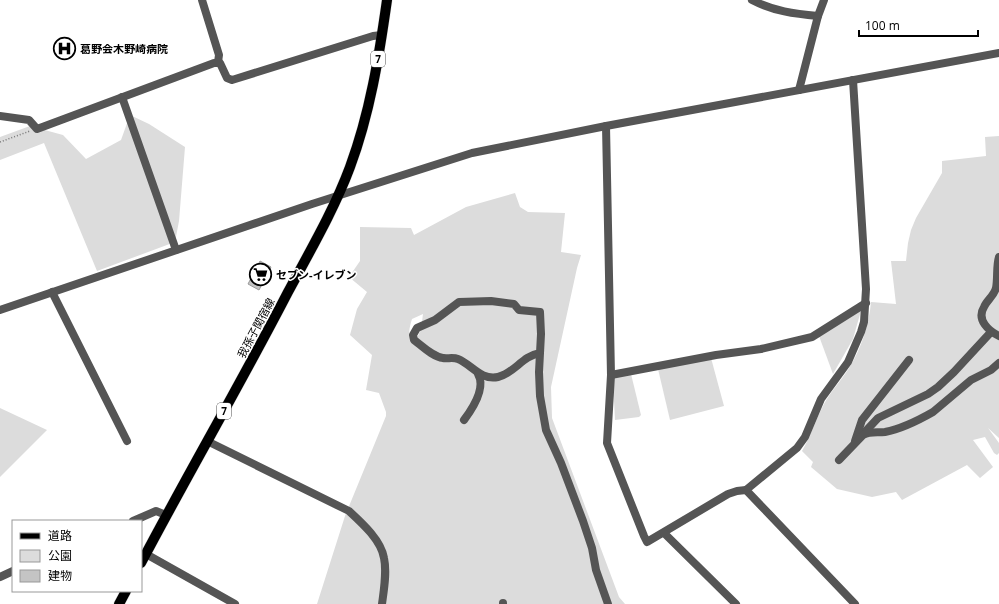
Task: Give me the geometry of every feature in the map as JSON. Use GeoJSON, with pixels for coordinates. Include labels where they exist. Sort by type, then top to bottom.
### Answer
{"type":"FeatureCollection","features":[{"type":"Feature","properties":{"kind":"main road","name":"我孫子関宿線"},"geometry":{"type":"LineString","coordinates":[[143,558],[273,321],[338,196],[350,166],[372,95],[387,0]]}},
{"type":"Feature","properties":{"kind":"main road"},"geometry":{"type":"LineString","coordinates":[[119,604],[125,592]]}},
{"type":"Feature","properties":{"kind":"street"},"geometry":{"type":"LineString","coordinates":[[202,0],[219,55],[218,62],[220,63],[227,78],[232,80],[373,36],[382,35]]}},
{"type":"Feature","properties":{"kind":"street"},"geometry":{"type":"LineString","coordinates":[[752,0],[786,13],[818,16]]}},
{"type":"Feature","properties":{"kind":"street"},"geometry":{"type":"LineString","coordinates":[[799,90],[818,16],[824,0]]}},
{"type":"Feature","properties":{"kind":"street"},"geometry":{"type":"LineString","coordinates":[[0,310],[338,196],[472,153],[606,126],[999,53]]}},
{"type":"Feature","properties":{"kind":"street"},"geometry":{"type":"LineString","coordinates":[[0,116],[29,120],[37,129],[218,62]]}},
{"type":"Feature","properties":{"kind":"street"},"geometry":{"type":"LineString","coordinates":[[606,126],[611,375],[607,443],[647,542],[728,494],[746,490],[797,448],[805,437],[821,399],[848,362],[864,322],[866,303],[853,80]]}},
{"type":"Feature","properties":{"kind":"street"},"geometry":{"type":"LineString","coordinates":[[122,97],[176,250]]}},
{"type":"Feature","properties":{"kind":"street"},"geometry":{"type":"LineString","coordinates":[[999,257],[995,289],[993,295],[983,308],[982,313],[982,319],[985,325],[991,332],[999,336]]}},
{"type":"Feature","properties":{"kind":"street"},"geometry":{"type":"LineString","coordinates":[[52,292],[127,441]]}},
{"type":"Feature","properties":{"kind":"street"},"geometry":{"type":"LineString","coordinates":[[464,420],[474,404],[481,386],[481,379],[478,374],[457,358],[441,358],[428,351],[414,340],[413,335],[416,328],[435,320],[459,302],[491,300],[514,304],[519,310],[540,312],[542,334],[540,353],[540,396],[546,430],[561,463],[583,521],[592,548],[596,570],[608,604]]}},
{"type":"Feature","properties":{"kind":"street"},"geometry":{"type":"LineString","coordinates":[[611,375],[761,349],[812,337],[866,303]]}},
{"type":"Feature","properties":{"kind":"street"},"geometry":{"type":"LineString","coordinates":[[839,460],[878,418],[928,394],[938,387],[991,332]]}},
{"type":"Feature","properties":{"kind":"street"},"geometry":{"type":"LineString","coordinates":[[478,374],[498,378],[508,373],[527,358],[540,353]]}},
{"type":"Feature","properties":{"kind":"street"},"geometry":{"type":"LineString","coordinates":[[854,444],[862,420],[909,360]]}},
{"type":"Feature","properties":{"kind":"street"},"geometry":{"type":"LineString","coordinates":[[863,435],[867,433],[886,432],[930,414],[971,380],[991,370],[999,363]]}},
{"type":"Feature","properties":{"kind":"street"},"geometry":{"type":"LineString","coordinates":[[207,442],[349,512],[364,525],[375,539],[384,557],[385,574],[382,604]]}},
{"type":"Feature","properties":{"kind":"street"},"geometry":{"type":"LineString","coordinates":[[746,490],[855,604]]}},
{"type":"Feature","properties":{"kind":"street"},"geometry":{"type":"LineString","coordinates":[[135,520],[156,511],[166,515]]}},
{"type":"Feature","properties":{"kind":"street"},"geometry":{"type":"LineString","coordinates":[[664,532],[736,604]]}},
{"type":"Feature","properties":{"kind":"street"},"geometry":{"type":"LineString","coordinates":[[143,558],[235,604]]}},
{"type":"Feature","properties":{"kind":"street"},"geometry":{"type":"LineString","coordinates":[[0,576],[12,571]]}},
{"type":"Feature","properties":{"kind":"path"},"geometry":{"type":"LineString","coordinates":[[0,142],[37,129]]}},
{"type":"Feature","properties":{"kind":"green space"},"geometry":{"type":"Polygon","coordinates":[[[130,115],[149,124],[185,147],[179,221],[175,242],[97,271],[44,143],[0,160],[0,137],[30,126],[63,135],[86,159],[121,140],[130,115]]]}},
{"type":"Feature","properties":{"kind":"green space"},"geometry":{"type":"Polygon","coordinates":[[[999,136],[999,438],[988,428],[999,443],[999,453],[997,455],[994,453],[985,437],[973,440],[993,467],[980,478],[967,465],[902,500],[896,492],[872,497],[837,489],[811,467],[813,462],[802,451],[818,416],[824,404],[846,373],[861,345],[871,302],[896,304],[891,261],[906,261],[911,230],[916,218],[942,173],[942,161],[986,156],[985,137],[999,136]]]}},
{"type":"Feature","properties":{"kind":"green space"},"geometry":{"type":"Polygon","coordinates":[[[515,193],[520,207],[528,212],[565,213],[561,252],[581,255],[551,387],[552,418],[619,597],[625,604],[317,604],[345,516],[386,416],[379,393],[366,390],[372,355],[350,335],[357,309],[367,292],[349,277],[360,261],[360,227],[411,228],[414,235],[466,207],[515,193]],[[423,314],[412,319],[409,329],[414,345],[421,329],[423,314]]]}},
{"type":"Feature","properties":{"kind":"green space"},"geometry":{"type":"Polygon","coordinates":[[[862,307],[853,339],[833,374],[819,336],[862,307]]]}},
{"type":"Feature","properties":{"kind":"green space"},"geometry":{"type":"Polygon","coordinates":[[[711,358],[724,406],[670,420],[658,369],[711,358]]]}},
{"type":"Feature","properties":{"kind":"green space"},"geometry":{"type":"Polygon","coordinates":[[[631,374],[641,415],[639,417],[615,420],[614,378],[631,374]]]}},
{"type":"Feature","properties":{"kind":"green space"},"geometry":{"type":"Polygon","coordinates":[[[0,408],[47,430],[0,477],[0,408]]]}},
{"type":"Feature","properties":{"kind":"building","name":"セブン-イレブン"},"geometry":{"type":"Polygon","coordinates":[[[260,261],[271,267],[259,290],[248,284],[260,261]]]}},
{"type":"Feature","properties":{"kind":"place","name":"葛野会木野崎病院"},"geometry":{"type":"Point","coordinates":[65,49]}},
{"type":"Feature","properties":{"kind":"place","name":"セブン-イレブン"},"geometry":{"type":"Point","coordinates":[260,275]}}]}
